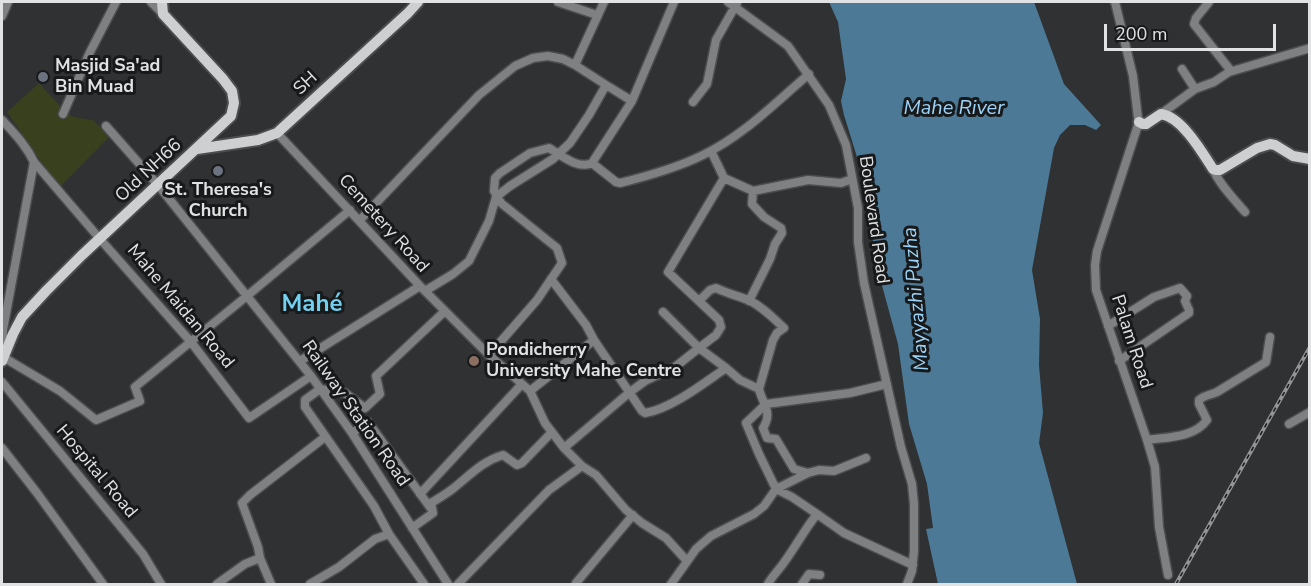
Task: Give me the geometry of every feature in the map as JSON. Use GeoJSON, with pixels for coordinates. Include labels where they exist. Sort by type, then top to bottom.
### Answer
{"type":"FeatureCollection","features":[{"type":"Feature","properties":{"kind":"main road"},"geometry":{"type":"LineString","coordinates":[[162,2],[163,14]]}},
{"type":"Feature","properties":{"kind":"main road","name":"SH"},"geometry":{"type":"LineString","coordinates":[[197,149],[258,140],[277,133],[418,2]]}},
{"type":"Feature","properties":{"kind":"main road","name":"Old NH66"},"geometry":{"type":"LineString","coordinates":[[2,359],[22,317],[46,291],[231,116],[234,103],[232,91],[163,14]]}},
{"type":"Feature","properties":{"kind":"main road"},"geometry":{"type":"LineString","coordinates":[[1139,122],[1146,124],[1161,114],[1172,118],[1198,144],[1213,169],[1220,170],[1257,148],[1270,144],[1293,156],[1310,159]]}},
{"type":"Feature","properties":{"kind":"street"},"geometry":{"type":"LineString","coordinates":[[2,16],[8,2]]}},
{"type":"Feature","properties":{"kind":"street"},"geometry":{"type":"LineString","coordinates":[[63,114],[90,52],[116,2]]}},
{"type":"Feature","properties":{"kind":"street"},"geometry":{"type":"LineString","coordinates":[[151,2],[163,14]]}},
{"type":"Feature","properties":{"kind":"street"},"geometry":{"type":"LineString","coordinates":[[558,2],[597,15]]}},
{"type":"Feature","properties":{"kind":"street"},"geometry":{"type":"LineString","coordinates":[[575,65],[604,2]]}},
{"type":"Feature","properties":{"kind":"street"},"geometry":{"type":"LineString","coordinates":[[489,355],[537,300],[562,263],[557,248],[496,197],[495,178],[500,172],[530,153],[549,148],[577,164],[586,166],[592,163],[632,101],[674,2]]}},
{"type":"Feature","properties":{"kind":"street"},"geometry":{"type":"LineString","coordinates":[[1115,2],[1133,76],[1139,122]]}},
{"type":"Feature","properties":{"kind":"street"},"geometry":{"type":"LineString","coordinates":[[1209,2],[1194,24],[1231,71]]}},
{"type":"Feature","properties":{"kind":"street"},"geometry":{"type":"LineString","coordinates":[[693,102],[707,84],[716,40],[734,3]]}},
{"type":"Feature","properties":{"kind":"street","name":"Boulevard Road"},"geometry":{"type":"LineString","coordinates":[[734,3],[788,46],[829,105],[846,146],[858,208],[858,242],[864,282],[901,447],[912,484],[913,566],[907,585]]}},
{"type":"Feature","properties":{"kind":"street"},"geometry":{"type":"LineString","coordinates":[[1161,114],[1195,89],[1214,82],[1231,71],[1310,48]]}},
{"type":"Feature","properties":{"kind":"street"},"geometry":{"type":"LineString","coordinates":[[360,220],[479,95],[515,66],[533,58],[548,56],[563,59],[632,101]]}},
{"type":"Feature","properties":{"kind":"street"},"geometry":{"type":"LineString","coordinates":[[1182,69],[1195,89]]}},
{"type":"Feature","properties":{"kind":"street"},"geometry":{"type":"LineString","coordinates":[[592,163],[612,180],[620,183],[672,168],[711,150],[740,133],[809,74]]}},
{"type":"Feature","properties":{"kind":"street"},"geometry":{"type":"LineString","coordinates":[[606,85],[570,143],[544,165],[496,197],[489,221],[469,261],[453,274],[422,289],[489,355],[530,391],[545,423],[564,448],[582,466],[596,475],[642,524],[666,538],[687,561]]}},
{"type":"Feature","properties":{"kind":"street","name":"Mahe Maidan Road"},"geometry":{"type":"LineString","coordinates":[[2,120],[17,135],[34,162],[191,342],[249,418],[311,376]]}},
{"type":"Feature","properties":{"kind":"street","name":"Palam Road"},"geometry":{"type":"LineString","coordinates":[[1139,122],[1102,234],[1095,265],[1096,290],[1155,467],[1159,527],[1168,575]]}},
{"type":"Feature","properties":{"kind":"street","name":"Railway Station Road"},"geometry":{"type":"LineString","coordinates":[[106,126],[158,185],[311,376],[352,434],[448,585]]}},
{"type":"Feature","properties":{"kind":"street","name":"Cemetery Road"},"geometry":{"type":"LineString","coordinates":[[277,133],[422,289],[300,362]]}},
{"type":"Feature","properties":{"kind":"street"},"geometry":{"type":"LineString","coordinates":[[711,150],[724,178],[753,191],[808,180],[841,183],[852,179]]}},
{"type":"Feature","properties":{"kind":"street"},"geometry":{"type":"LineString","coordinates":[[34,162],[3,330],[2,359],[60,391],[96,420],[140,401],[135,387],[350,210]]}},
{"type":"Feature","properties":{"kind":"street"},"geometry":{"type":"LineString","coordinates":[[1213,169],[1230,195],[1245,212]]}},
{"type":"Feature","properties":{"kind":"street"},"geometry":{"type":"LineString","coordinates":[[564,448],[630,393],[654,376],[675,367],[716,335],[721,327],[719,320],[668,272],[724,178]]}},
{"type":"Feature","properties":{"kind":"street"},"geometry":{"type":"LineString","coordinates":[[749,301],[782,233],[781,228],[764,217],[752,204],[753,191]]}},
{"type":"Feature","properties":{"kind":"street"},"geometry":{"type":"LineString","coordinates":[[551,279],[586,325],[645,413],[657,410],[726,368]]}},
{"type":"Feature","properties":{"kind":"street"},"geometry":{"type":"LineString","coordinates":[[699,301],[710,290],[716,288],[749,301],[784,327],[773,340],[759,389],[766,404],[768,420],[763,428],[767,438],[776,440],[794,469],[808,473]]}},
{"type":"Feature","properties":{"kind":"street"},"geometry":{"type":"LineString","coordinates":[[1108,326],[1154,297],[1180,288],[1187,296],[1185,301],[1189,313],[1119,361]]}},
{"type":"Feature","properties":{"kind":"street"},"geometry":{"type":"LineString","coordinates":[[424,585],[389,534],[374,506],[305,407],[305,400],[320,389],[345,393],[365,408],[380,394],[376,376],[445,311]]}},
{"type":"Feature","properties":{"kind":"street"},"geometry":{"type":"LineString","coordinates":[[663,312],[699,348],[740,380],[759,389]]}},
{"type":"Feature","properties":{"kind":"street"},"geometry":{"type":"LineString","coordinates":[[1147,440],[1187,434],[1204,424],[1206,420],[1199,400],[1217,392],[1266,362],[1270,337]]}},
{"type":"Feature","properties":{"kind":"street"},"geometry":{"type":"LineString","coordinates":[[530,391],[594,340]]}},
{"type":"Feature","properties":{"kind":"street","name":"Hospital Road"},"geometry":{"type":"LineString","coordinates":[[2,382],[143,554],[160,584]]}},
{"type":"Feature","properties":{"kind":"street"},"geometry":{"type":"LineString","coordinates":[[420,494],[522,384]]}},
{"type":"Feature","properties":{"kind":"street"},"geometry":{"type":"LineString","coordinates":[[887,384],[850,393],[766,404],[746,423],[776,489],[792,497],[844,533],[913,566]]}},
{"type":"Feature","properties":{"kind":"street"},"geometry":{"type":"LineString","coordinates":[[1289,424],[1310,412]]}},
{"type":"Feature","properties":{"kind":"street"},"geometry":{"type":"LineString","coordinates":[[352,434],[368,422],[433,513]]}},
{"type":"Feature","properties":{"kind":"street"},"geometry":{"type":"LineString","coordinates":[[433,513],[431,503],[454,488],[472,471],[491,459],[503,455],[517,465],[522,463],[552,432]]}},
{"type":"Feature","properties":{"kind":"street"},"geometry":{"type":"LineString","coordinates":[[271,585],[242,503],[325,437]]}},
{"type":"Feature","properties":{"kind":"street"},"geometry":{"type":"LineString","coordinates":[[2,447],[103,585]]}},
{"type":"Feature","properties":{"kind":"street"},"geometry":{"type":"LineString","coordinates":[[676,583],[696,549],[711,536],[754,514],[764,506],[776,489],[808,473],[819,470],[834,471],[866,458]]}},
{"type":"Feature","properties":{"kind":"street"},"geometry":{"type":"LineString","coordinates":[[458,585],[549,490],[582,466]]}},
{"type":"Feature","properties":{"kind":"street"},"geometry":{"type":"LineString","coordinates":[[412,528],[433,513]]}},
{"type":"Feature","properties":{"kind":"street"},"geometry":{"type":"LineString","coordinates":[[768,585],[817,514]]}},
{"type":"Feature","properties":{"kind":"street"},"geometry":{"type":"LineString","coordinates":[[576,583],[633,515]]}},
{"type":"Feature","properties":{"kind":"street"},"geometry":{"type":"LineString","coordinates":[[310,585],[339,567],[375,539],[389,534]]}},
{"type":"Feature","properties":{"kind":"street"},"geometry":{"type":"LineString","coordinates":[[219,584],[245,564],[260,558]]}},
{"type":"Feature","properties":{"kind":"street"},"geometry":{"type":"LineString","coordinates":[[802,585],[809,574],[820,575]]}},
{"type":"Feature","properties":{"kind":"green space"},"geometry":{"type":"Polygon","coordinates":[[[39,83],[73,117],[93,120],[110,136],[59,188],[7,112],[39,83]]]}},
{"type":"Feature","properties":{"kind":"water","name":"Mahe River"},"geometry":{"type":"Polygon","coordinates":[[[829,2],[1034,2],[1064,84],[1101,125],[1096,130],[1085,125],[1070,125],[1060,135],[1054,148],[1032,270],[1040,319],[1039,365],[1043,413],[1039,443],[1077,584],[938,584],[926,529],[933,528],[927,484],[909,424],[898,344],[881,282],[861,170],[841,101],[846,79],[838,22],[829,2]]]}},
{"type":"Feature","properties":{"kind":"railway"},"geometry":{"type":"LineString","coordinates":[[1176,584],[1310,347]]}},
{"type":"Feature","properties":{"kind":"place","name":"Masjid Sa'ad Bin Muad"},"geometry":{"type":"Point","coordinates":[43,77]}},
{"type":"Feature","properties":{"kind":"place","name":"St. Theresa's Church"},"geometry":{"type":"Point","coordinates":[218,171]}},
{"type":"Feature","properties":{"kind":"place","name":"Pondicherry University Mahe Centre"},"geometry":{"type":"Point","coordinates":[474,361]}},
{"type":"Feature","properties":{"kind":"district","name":"Mahé"},"geometry":{"type":"Point","coordinates":[312,305]}},
{"type":"Feature","properties":{"kind":"water label","name":"Mayyazhi Puzha"},"geometry":{"type":"Point","coordinates":[917,299]}}]}
